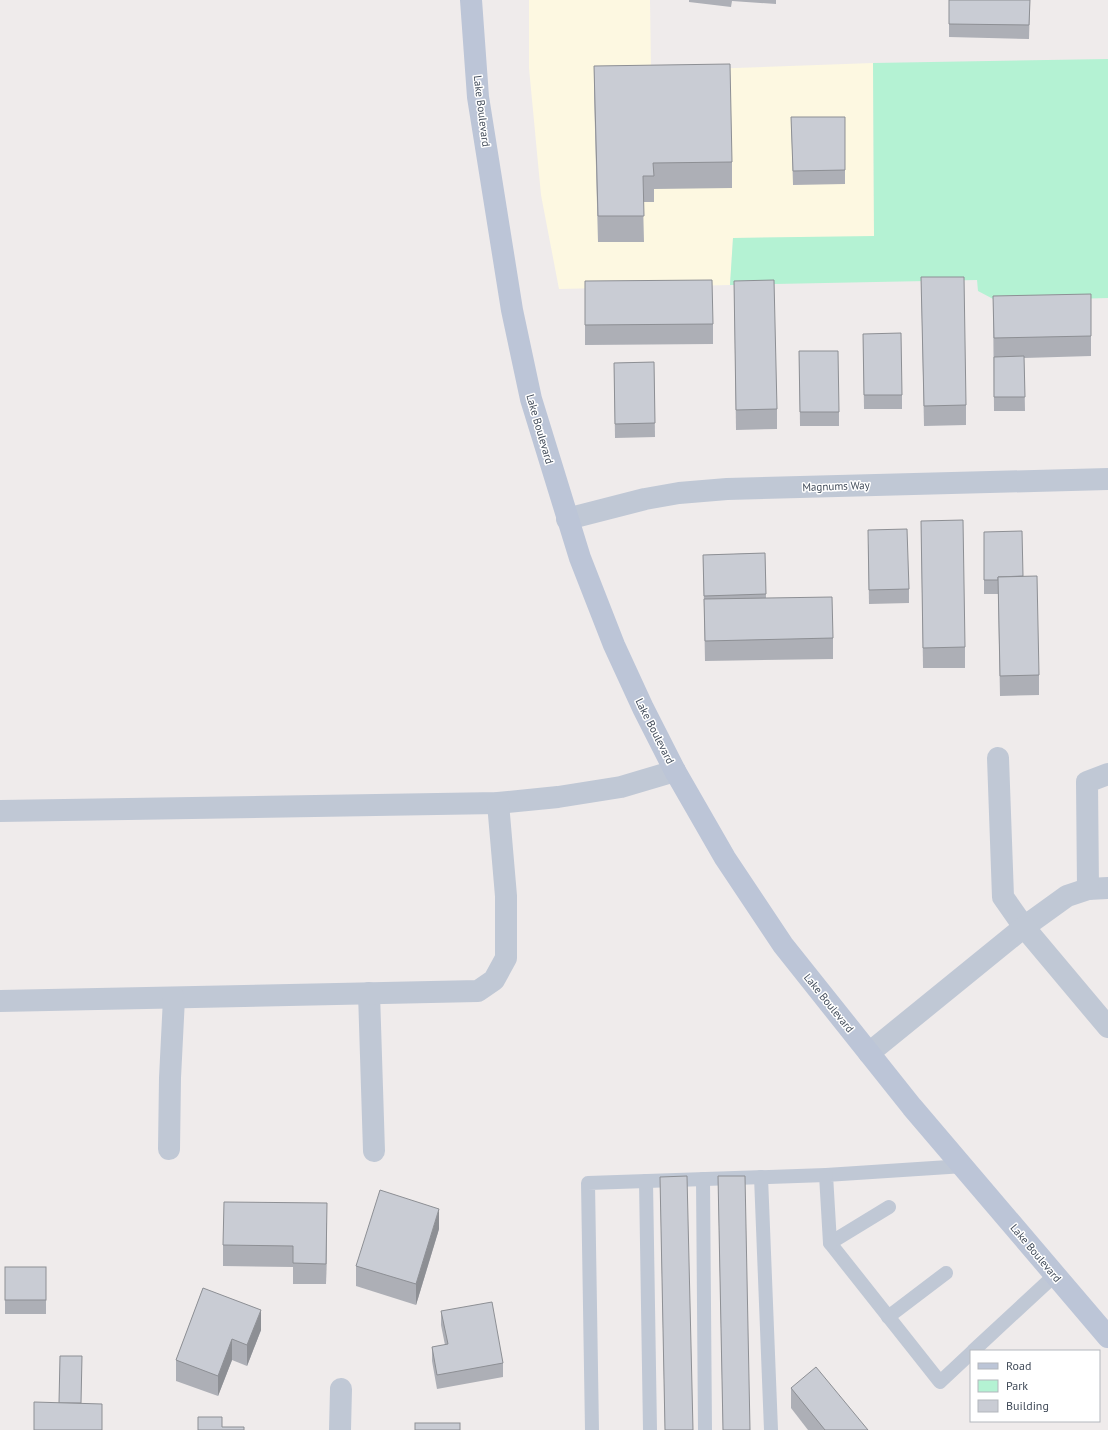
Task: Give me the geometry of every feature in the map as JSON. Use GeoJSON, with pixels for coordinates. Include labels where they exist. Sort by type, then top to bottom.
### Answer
{"type":"FeatureCollection","features":[{"type":"Feature","properties":{"kind":"main road","name":"Lake Boulevard"},"geometry":{"type":"LineString","coordinates":[[471,0],[478,97],[512,310],[531,398],[580,558],[614,645],[643,708],[675,771],[725,858],[783,945],[912,1107],[964,1166],[1108,1338]]}},
{"type":"Feature","properties":{"kind":"street","name":"Magnums Way"},"geometry":{"type":"LineString","coordinates":[[567,519],[679,493],[727,489],[1108,479]]}},
{"type":"Feature","properties":{"kind":"street"},"geometry":{"type":"LineString","coordinates":[[998,758],[1003,896],[1024,927],[1108,1027]]}},
{"type":"Feature","properties":{"kind":"street"},"geometry":{"type":"LineString","coordinates":[[0,811],[498,804],[558,797],[621,787],[675,771]]}},
{"type":"Feature","properties":{"kind":"street"},"geometry":{"type":"LineString","coordinates":[[868,1053],[1024,927],[1066,896],[1098,888],[1087,782],[1108,774]]}},
{"type":"Feature","properties":{"kind":"street"},"geometry":{"type":"LineString","coordinates":[[0,1002],[478,991],[494,980],[506,958],[506,896],[498,804]]}},
{"type":"Feature","properties":{"kind":"street"},"geometry":{"type":"LineString","coordinates":[[369,993],[374,1151]]}},
{"type":"Feature","properties":{"kind":"street"},"geometry":{"type":"LineString","coordinates":[[169,1149],[170,1078],[174,998]]}},
{"type":"Feature","properties":{"kind":"street"},"geometry":{"type":"LineString","coordinates":[[340,1430],[341,1389]]}},
{"type":"Feature","properties":{"kind":"lane"},"geometry":{"type":"LineString","coordinates":[[592,1430],[588,1183],[826,1175],[964,1166]]}},
{"type":"Feature","properties":{"kind":"lane"},"geometry":{"type":"LineString","coordinates":[[826,1175],[830,1243],[940,1382],[970,1354]]}},
{"type":"Feature","properties":{"kind":"lane"},"geometry":{"type":"LineString","coordinates":[[761,1177],[771,1430]]}},
{"type":"Feature","properties":{"kind":"lane"},"geometry":{"type":"LineString","coordinates":[[703,1179],[705,1430]]}},
{"type":"Feature","properties":{"kind":"lane"},"geometry":{"type":"LineString","coordinates":[[646,1181],[650,1430]]}},
{"type":"Feature","properties":{"kind":"lane"},"geometry":{"type":"LineString","coordinates":[[830,1243],[889,1207]]}},
{"type":"Feature","properties":{"kind":"lane"},"geometry":{"type":"LineString","coordinates":[[888,1317],[946,1272]]}},
{"type":"Feature","properties":{"kind":"lane"},"geometry":{"type":"LineString","coordinates":[[974,1350],[1055,1275]]}},
{"type":"Feature","properties":{"kind":"shaded area"},"geometry":{"type":"Polygon","coordinates":[[[529,0],[650,0],[651,69],[707,69],[873,63],[874,237],[733,238],[730,285],[559,289],[541,195],[529,68],[529,0]]]}},
{"type":"Feature","properties":{"kind":"green space"},"geometry":{"type":"Polygon","coordinates":[[[1108,59],[1108,298],[997,301],[978,291],[977,280],[730,285],[733,238],[874,236],[873,63],[1108,59]]]}},
{"type":"Feature","properties":{"kind":"building"},"geometry":{"type":"Polygon","coordinates":[[[949,0],[1030,0],[1029,25],[949,24],[949,0]]]}},
{"type":"Feature","properties":{"kind":"building"},"geometry":{"type":"Polygon","coordinates":[[[730,64],[732,162],[653,163],[654,176],[643,176],[644,216],[598,216],[594,66],[730,64]]]}},
{"type":"Feature","properties":{"kind":"building"},"geometry":{"type":"Polygon","coordinates":[[[791,117],[845,117],[845,170],[793,171],[791,117]]]}},
{"type":"Feature","properties":{"kind":"building"},"geometry":{"type":"Polygon","coordinates":[[[921,277],[964,277],[966,405],[924,406],[921,277]]]}},
{"type":"Feature","properties":{"kind":"building"},"geometry":{"type":"Polygon","coordinates":[[[712,280],[713,324],[585,325],[585,281],[712,280]]]}},
{"type":"Feature","properties":{"kind":"building"},"geometry":{"type":"Polygon","coordinates":[[[774,280],[777,409],[736,410],[734,281],[774,280]]]}},
{"type":"Feature","properties":{"kind":"building"},"geometry":{"type":"Polygon","coordinates":[[[1091,294],[1091,336],[994,338],[993,296],[1091,294]]]}},
{"type":"Feature","properties":{"kind":"building"},"geometry":{"type":"Polygon","coordinates":[[[901,333],[902,395],[864,395],[863,334],[901,333]]]}},
{"type":"Feature","properties":{"kind":"building"},"geometry":{"type":"Polygon","coordinates":[[[799,351],[838,351],[839,412],[800,412],[799,351]]]}},
{"type":"Feature","properties":{"kind":"building"},"geometry":{"type":"Polygon","coordinates":[[[1024,356],[1025,397],[994,397],[994,357],[1024,356]]]}},
{"type":"Feature","properties":{"kind":"building"},"geometry":{"type":"Polygon","coordinates":[[[654,362],[655,423],[615,424],[614,363],[654,362]]]}},
{"type":"Feature","properties":{"kind":"building"},"geometry":{"type":"Polygon","coordinates":[[[963,520],[965,647],[923,648],[921,521],[963,520]]]}},
{"type":"Feature","properties":{"kind":"building"},"geometry":{"type":"Polygon","coordinates":[[[907,529],[909,589],[869,590],[868,530],[907,529]]]}},
{"type":"Feature","properties":{"kind":"building"},"geometry":{"type":"Polygon","coordinates":[[[1022,531],[1023,576],[998,577],[998,580],[984,580],[984,532],[1022,531]]]}},
{"type":"Feature","properties":{"kind":"building"},"geometry":{"type":"Polygon","coordinates":[[[765,553],[766,594],[704,596],[703,555],[765,553]]]}},
{"type":"Feature","properties":{"kind":"building"},"geometry":{"type":"Polygon","coordinates":[[[1037,576],[1039,675],[1000,676],[998,577],[1037,576]]]}},
{"type":"Feature","properties":{"kind":"building"},"geometry":{"type":"Polygon","coordinates":[[[832,597],[833,638],[705,641],[704,599],[832,597]]]}},
{"type":"Feature","properties":{"kind":"building"},"geometry":{"type":"Polygon","coordinates":[[[687,1176],[693,1430],[665,1430],[660,1177],[687,1176]]]}},
{"type":"Feature","properties":{"kind":"building"},"geometry":{"type":"Polygon","coordinates":[[[718,1176],[745,1176],[750,1430],[723,1430],[718,1176]]]}},
{"type":"Feature","properties":{"kind":"building"},"geometry":{"type":"Polygon","coordinates":[[[380,1190],[439,1209],[416,1284],[356,1266],[380,1190]]]}},
{"type":"Feature","properties":{"kind":"building"},"geometry":{"type":"Polygon","coordinates":[[[224,1202],[327,1203],[326,1264],[293,1263],[293,1246],[223,1245],[224,1202]]]}},
{"type":"Feature","properties":{"kind":"building"},"geometry":{"type":"Polygon","coordinates":[[[5,1267],[46,1267],[46,1300],[5,1300],[5,1267]]]}},
{"type":"Feature","properties":{"kind":"building"},"geometry":{"type":"Polygon","coordinates":[[[203,1288],[261,1310],[247,1345],[232,1339],[218,1376],[176,1360],[203,1288]]]}},
{"type":"Feature","properties":{"kind":"building"},"geometry":{"type":"Polygon","coordinates":[[[492,1302],[503,1363],[437,1375],[432,1347],[448,1344],[441,1311],[492,1302]]]}},
{"type":"Feature","properties":{"kind":"building"},"geometry":{"type":"Polygon","coordinates":[[[60,1356],[82,1356],[81,1403],[59,1403],[60,1356]]]}},
{"type":"Feature","properties":{"kind":"building"},"geometry":{"type":"Polygon","coordinates":[[[816,1367],[868,1430],[825,1430],[791,1388],[816,1367]]]}},
{"type":"Feature","properties":{"kind":"building"},"geometry":{"type":"Polygon","coordinates":[[[34,1402],[102,1404],[102,1430],[34,1430],[34,1402]]]}},
{"type":"Feature","properties":{"kind":"building"},"geometry":{"type":"Polygon","coordinates":[[[198,1417],[222,1417],[222,1427],[244,1427],[244,1430],[198,1430],[198,1417]]]}},
{"type":"Feature","properties":{"kind":"building"},"geometry":{"type":"Polygon","coordinates":[[[415,1423],[460,1423],[460,1430],[415,1430],[415,1423]]]}}]}
